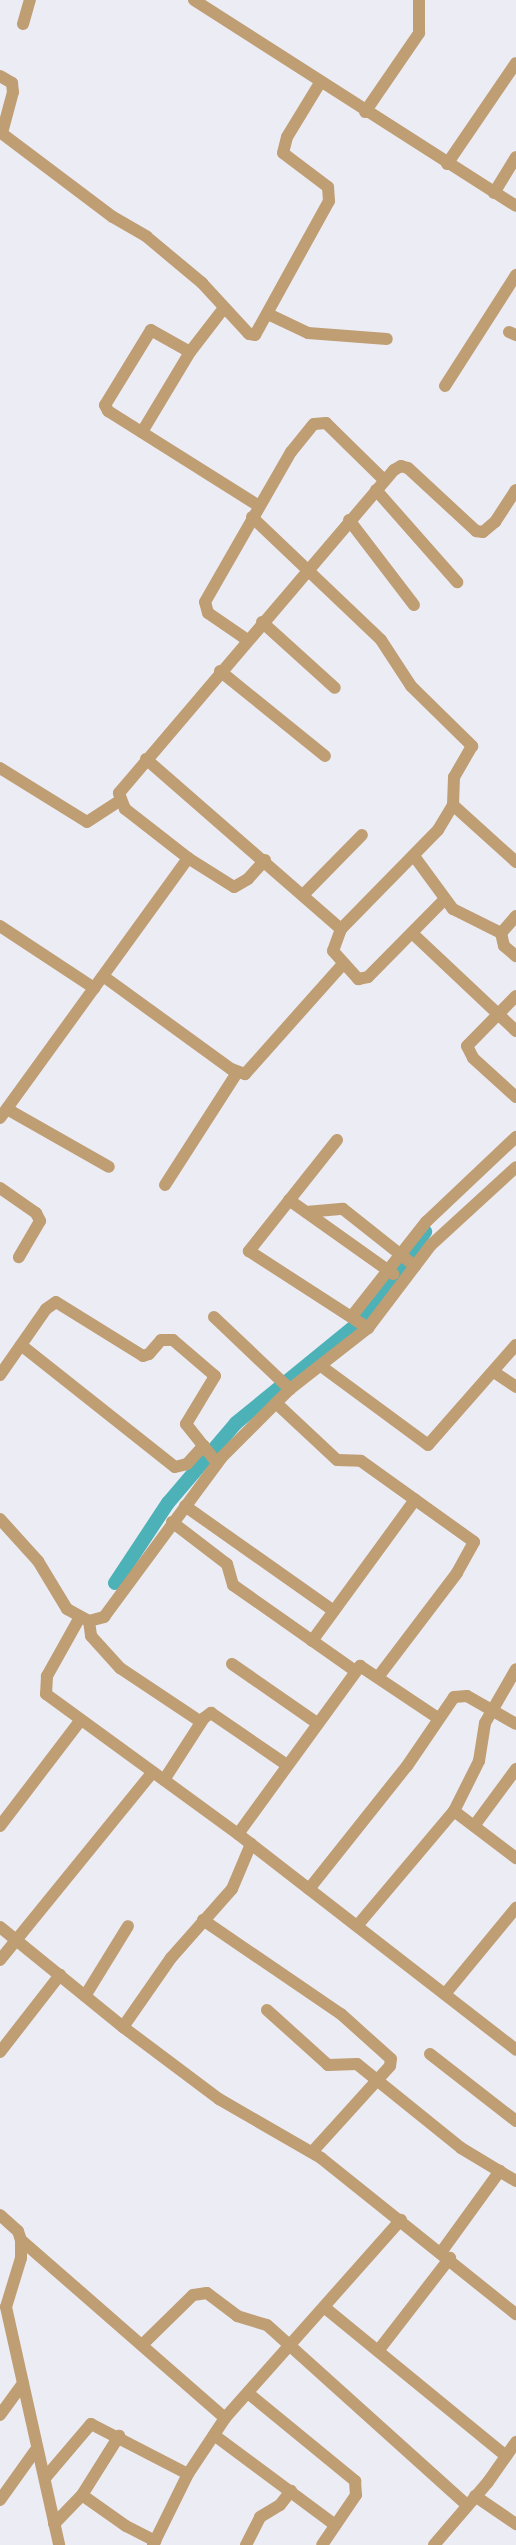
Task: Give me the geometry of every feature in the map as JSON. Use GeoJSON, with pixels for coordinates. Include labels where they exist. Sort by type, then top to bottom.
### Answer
{"type":"FeatureCollection","features":[{"type":"Feature","properties":{"kind":"street"},"geometry":{"type":"LineString","coordinates":[[23,24],[30,0]]}},
{"type":"Feature","properties":{"kind":"street"},"geometry":{"type":"LineString","coordinates":[[194,0],[365,112],[516,206]]}},
{"type":"Feature","properties":{"kind":"street"},"geometry":{"type":"LineString","coordinates":[[365,112],[419,33],[420,0]]}},
{"type":"Feature","properties":{"kind":"street"},"geometry":{"type":"LineString","coordinates":[[447,164],[516,63]]}},
{"type":"Feature","properties":{"kind":"street"},"geometry":{"type":"LineString","coordinates":[[0,76],[12,82],[14,92],[1,132],[113,217],[147,237],[202,283],[249,334],[260,330],[331,193],[283,153],[287,137],[320,83]]}},
{"type":"Feature","properties":{"kind":"street"},"geometry":{"type":"LineString","coordinates":[[494,194],[516,157]]}},
{"type":"Feature","properties":{"kind":"street"},"geometry":{"type":"LineString","coordinates":[[445,386],[516,275]]}},
{"type":"Feature","properties":{"kind":"street"},"geometry":{"type":"LineString","coordinates":[[142,432],[190,352],[224,309]]}},
{"type":"Feature","properties":{"kind":"street"},"geometry":{"type":"LineString","coordinates":[[268,314],[308,333],[387,339]]}},
{"type":"Feature","properties":{"kind":"street"},"geometry":{"type":"LineString","coordinates":[[190,352],[151,330],[106,397],[108,411],[256,511],[381,640],[411,686],[472,746],[454,777],[453,806],[438,830],[341,929],[333,951],[342,965],[358,979],[368,977],[444,900]]}},
{"type":"Feature","properties":{"kind":"street"},"geometry":{"type":"LineString","coordinates":[[246,639],[204,609],[256,511],[291,452],[314,424],[321,422],[380,485],[457,582]]}},
{"type":"Feature","properties":{"kind":"street"},"geometry":{"type":"LineString","coordinates":[[119,801],[119,793],[246,639],[380,485],[402,466],[408,468],[476,531],[483,532],[495,522],[514,496]]}},
{"type":"Feature","properties":{"kind":"street"},"geometry":{"type":"LineString","coordinates":[[349,520],[414,605]]}},
{"type":"Feature","properties":{"kind":"street"},"geometry":{"type":"LineString","coordinates":[[262,621],[335,688]]}},
{"type":"Feature","properties":{"kind":"street"},"geometry":{"type":"LineString","coordinates":[[220,671],[325,756]]}},
{"type":"Feature","properties":{"kind":"street"},"geometry":{"type":"LineString","coordinates":[[146,759],[265,860],[341,929]]}},
{"type":"Feature","properties":{"kind":"street"},"geometry":{"type":"LineString","coordinates":[[0,768],[87,822],[119,801]]}},
{"type":"Feature","properties":{"kind":"street"},"geometry":{"type":"LineString","coordinates":[[119,801],[188,858],[234,887],[248,879],[265,860]]}},
{"type":"Feature","properties":{"kind":"street"},"geometry":{"type":"LineString","coordinates":[[453,806],[516,862]]}},
{"type":"Feature","properties":{"kind":"street"},"geometry":{"type":"LineString","coordinates":[[303,895],[362,835]]}},
{"type":"Feature","properties":{"kind":"street"},"geometry":{"type":"LineString","coordinates":[[414,856],[444,900],[462,915],[501,933]]}},
{"type":"Feature","properties":{"kind":"street"},"geometry":{"type":"LineString","coordinates":[[109,1167],[3,1114],[188,858]]}},
{"type":"Feature","properties":{"kind":"street"},"geometry":{"type":"LineString","coordinates":[[501,933],[516,916]]}},
{"type":"Feature","properties":{"kind":"street"},"geometry":{"type":"LineString","coordinates":[[0,926],[94,988]]}},
{"type":"Feature","properties":{"kind":"street"},"geometry":{"type":"LineString","coordinates":[[412,933],[516,1031]]}},
{"type":"Feature","properties":{"kind":"street"},"geometry":{"type":"LineString","coordinates":[[501,933],[504,946],[516,956]]}},
{"type":"Feature","properties":{"kind":"street"},"geometry":{"type":"LineString","coordinates":[[103,976],[237,1073],[250,1071],[342,965]]}},
{"type":"Feature","properties":{"kind":"street"},"geometry":{"type":"LineString","coordinates":[[516,996],[473,1037],[468,1052],[516,1097]]}},
{"type":"Feature","properties":{"kind":"street"},"geometry":{"type":"LineString","coordinates":[[165,1185],[237,1073]]}},
{"type":"Feature","properties":{"kind":"street"},"geometry":{"type":"LineString","coordinates":[[352,1316],[396,1275],[407,1261],[434,1215],[516,1137]]}},
{"type":"Feature","properties":{"kind":"street"},"geometry":{"type":"LineString","coordinates":[[337,1140],[249,1251],[259,1261],[352,1316],[368,1328]]}},
{"type":"Feature","properties":{"kind":"street"},"geometry":{"type":"LineString","coordinates":[[0,1519],[38,1561],[67,1609],[84,1619],[104,1617],[113,1609],[172,1522],[217,1463],[290,1389],[368,1328],[396,1275],[407,1261],[441,1235],[516,1167]]}},
{"type":"Feature","properties":{"kind":"street"},"geometry":{"type":"LineString","coordinates":[[0,1188],[36,1213],[39,1221],[19,1257]]}},
{"type":"Feature","properties":{"kind":"street"},"geometry":{"type":"LineString","coordinates":[[289,1200],[396,1275]]}},
{"type":"Feature","properties":{"kind":"street"},"geometry":{"type":"LineString","coordinates":[[306,1212],[343,1209],[407,1261]]}},
{"type":"Feature","properties":{"kind":"street"},"geometry":{"type":"LineString","coordinates":[[0,1375],[46,1309],[56,1302],[143,1356],[149,1354],[161,1340],[173,1340],[215,1376],[186,1424],[217,1463]]}},
{"type":"Feature","properties":{"kind":"street"},"geometry":{"type":"LineString","coordinates":[[214,1317],[290,1389]]}},
{"type":"Feature","properties":{"kind":"street"},"geometry":{"type":"LineString","coordinates":[[21,1345],[175,1467],[187,1464],[204,1445]]}},
{"type":"Feature","properties":{"kind":"street"},"geometry":{"type":"LineString","coordinates":[[321,1366],[428,1445],[516,1345]]}},
{"type":"Feature","properties":{"kind":"street"},"geometry":{"type":"LineString","coordinates":[[494,1372],[516,1387]]}},
{"type":"Feature","properties":{"kind":"street"},"geometry":{"type":"LineString","coordinates":[[276,1403],[337,1460],[361,1461],[469,1537],[473,1549],[378,1677]]}},
{"type":"Feature","properties":{"kind":"street"},"geometry":{"type":"LineString","coordinates":[[312,1641],[415,1500]]}},
{"type":"Feature","properties":{"kind":"street"},"geometry":{"type":"LineString","coordinates":[[185,1506],[334,1611]]}},
{"type":"Feature","properties":{"kind":"street"},"geometry":{"type":"LineString","coordinates":[[172,1522],[227,1564],[233,1586],[354,1670],[366,1668],[438,1718]]}},
{"type":"Feature","properties":{"kind":"street"},"geometry":{"type":"LineString","coordinates":[[84,1619],[44,1688],[54,1701],[238,1834],[516,2050]]}},
{"type":"Feature","properties":{"kind":"street"},"geometry":{"type":"LineString","coordinates":[[84,1619],[91,1636],[120,1668],[201,1722]]}},
{"type":"Feature","properties":{"kind":"street"},"geometry":{"type":"LineString","coordinates":[[232,1664],[317,1723]]}},
{"type":"Feature","properties":{"kind":"street"},"geometry":{"type":"LineString","coordinates":[[357,1926],[454,1811],[479,1761],[485,1723],[516,1669]]}},
{"type":"Feature","properties":{"kind":"street"},"geometry":{"type":"LineString","coordinates":[[238,1834],[354,1670]]}},
{"type":"Feature","properties":{"kind":"street"},"geometry":{"type":"LineString","coordinates":[[309,1889],[407,1766],[447,1703],[459,1695],[516,1724]]}},
{"type":"Feature","properties":{"kind":"street"},"geometry":{"type":"LineString","coordinates":[[164,1780],[207,1714],[216,1715],[287,1765]]}},
{"type":"Feature","properties":{"kind":"street"},"geometry":{"type":"LineString","coordinates":[[0,1826],[80,1720]]}},
{"type":"Feature","properties":{"kind":"street"},"geometry":{"type":"LineString","coordinates":[[474,1826],[516,1769]]}},
{"type":"Feature","properties":{"kind":"street"},"geometry":{"type":"LineString","coordinates":[[0,1960],[153,1772]]}},
{"type":"Feature","properties":{"kind":"street"},"geometry":{"type":"LineString","coordinates":[[454,1811],[516,1858]]}},
{"type":"Feature","properties":{"kind":"street"},"geometry":{"type":"LineString","coordinates":[[123,2027],[203,1920],[232,1889],[251,1844]]}},
{"type":"Feature","properties":{"kind":"street"},"geometry":{"type":"LineString","coordinates":[[445,1994],[516,1908]]}},
{"type":"Feature","properties":{"kind":"street"},"geometry":{"type":"LineString","coordinates":[[203,1920],[341,2014],[387,2053],[390,2066],[376,2078],[312,2152]]}},
{"type":"Feature","properties":{"kind":"street"},"geometry":{"type":"LineString","coordinates":[[85,1996],[128,1926]]}},
{"type":"Feature","properties":{"kind":"street"},"geometry":{"type":"LineString","coordinates":[[0,1927],[123,2027],[219,2099],[312,2152],[446,2255],[516,2314]]}},
{"type":"Feature","properties":{"kind":"street"},"geometry":{"type":"LineString","coordinates":[[0,2052],[60,1975]]}},
{"type":"Feature","properties":{"kind":"street"},"geometry":{"type":"LineString","coordinates":[[267,2010],[328,2064],[357,2064],[461,2148],[516,2181]]}},
{"type":"Feature","properties":{"kind":"street"},"geometry":{"type":"LineString","coordinates":[[430,2054],[516,2121]]}},
{"type":"Feature","properties":{"kind":"street"},"geometry":{"type":"LineString","coordinates":[[378,2351],[446,2255],[500,2171]]}},
{"type":"Feature","properties":{"kind":"street"},"geometry":{"type":"LineString","coordinates":[[0,2215],[18,2231],[21,2240],[21,2258],[6,2299],[4,2318],[23,2383],[35,2451],[45,2478],[58,2545]]}},
{"type":"Feature","properties":{"kind":"street"},"geometry":{"type":"LineString","coordinates":[[82,2495],[154,2543],[188,2474],[225,2418],[401,2220]]}},
{"type":"Feature","properties":{"kind":"street"},"geometry":{"type":"LineString","coordinates":[[21,2240],[225,2418]]}},
{"type":"Feature","properties":{"kind":"street"},"geometry":{"type":"LineString","coordinates":[[142,2345],[165,2319],[200,2291],[215,2297],[237,2316],[262,2321],[471,2500],[516,2524]]}},
{"type":"Feature","properties":{"kind":"street"},"geometry":{"type":"LineString","coordinates":[[324,2307],[507,2456]]}},
{"type":"Feature","properties":{"kind":"street"},"geometry":{"type":"LineString","coordinates":[[0,2415],[23,2383]]}},
{"type":"Feature","properties":{"kind":"street"},"geometry":{"type":"LineString","coordinates":[[248,2393],[355,2481],[356,2495],[321,2545]]}},
{"type":"Feature","properties":{"kind":"street"},"geometry":{"type":"LineString","coordinates":[[45,2478],[85,2427],[100,2426],[188,2474]]}},
{"type":"Feature","properties":{"kind":"street"},"geometry":{"type":"LineString","coordinates":[[213,2435],[334,2524]]}},
{"type":"Feature","properties":{"kind":"street"},"geometry":{"type":"LineString","coordinates":[[54,2524],[82,2495],[119,2436]]}},
{"type":"Feature","properties":{"kind":"street"},"geometry":{"type":"LineString","coordinates":[[434,2545],[516,2442]]}},
{"type":"Feature","properties":{"kind":"street"},"geometry":{"type":"LineString","coordinates":[[0,2500],[35,2451]]}},
{"type":"Feature","properties":{"kind":"street"},"geometry":{"type":"LineString","coordinates":[[246,2545],[260,2517],[280,2505],[291,2491]]}},
{"type":"Feature","properties":{"kind":"waterway"},"geometry":{"type":"LineString","coordinates":[[115,1583],[168,1503],[236,1423],[361,1321],[425,1232]]}}]}
